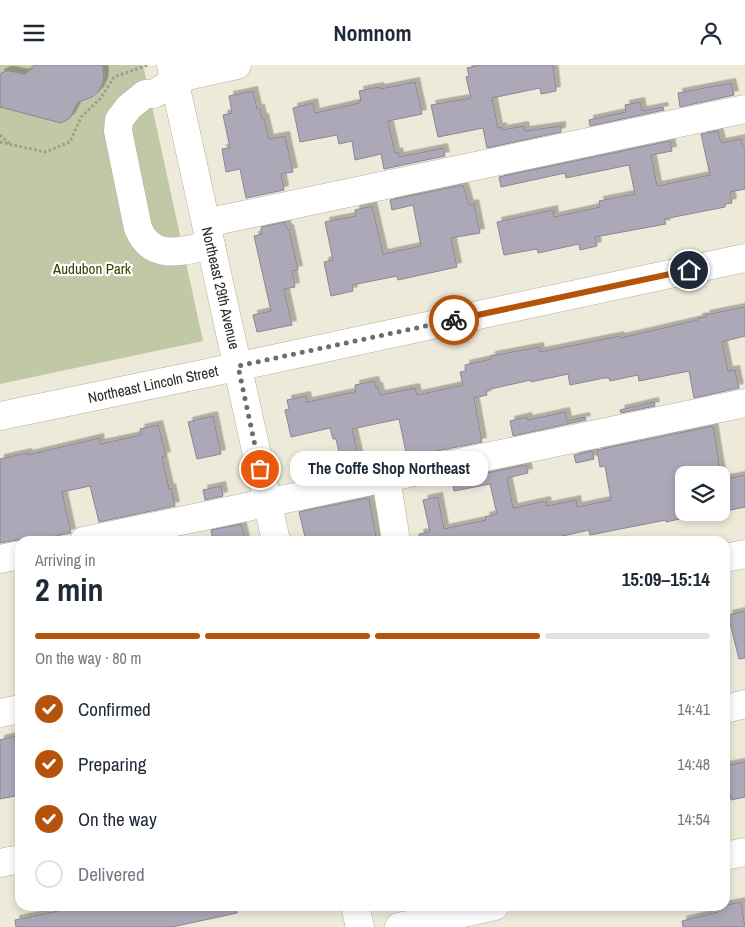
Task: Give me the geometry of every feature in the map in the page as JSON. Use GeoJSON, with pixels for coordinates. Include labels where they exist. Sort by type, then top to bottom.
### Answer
{"type":"FeatureCollection","features":[{"type":"Feature","properties":{"kind":"street"},"geometry":{"type":"LineString","coordinates":[[237,65],[191,75],[172,73],[154,94],[145,94],[128,107],[119,120],[120,143],[138,228],[148,245],[160,251],[176,252],[208,234],[745,109]]}},
{"type":"Feature","properties":{"kind":"street","name":"Northeast 29th Avenue"},"geometry":{"type":"LineString","coordinates":[[172,73],[275,536]]}},
{"type":"Feature","properties":{"kind":"street","name":"Northeast Lincoln Street"},"geometry":{"type":"LineString","coordinates":[[0,416],[745,258]]}},
{"type":"Feature","properties":{"kind":"street"},"geometry":{"type":"LineString","coordinates":[[113,536],[745,403]]}},
{"type":"Feature","properties":{"kind":"street"},"geometry":{"type":"LineString","coordinates":[[386,479],[395,536]]}},
{"type":"Feature","properties":{"kind":"street"},"geometry":{"type":"LineString","coordinates":[[730,557],[745,554]]}},
{"type":"Feature","properties":{"kind":"street"},"geometry":{"type":"LineString","coordinates":[[0,559],[15,556]]}},
{"type":"Feature","properties":{"kind":"street"},"geometry":{"type":"LineString","coordinates":[[730,708],[745,704]]}},
{"type":"Feature","properties":{"kind":"street"},"geometry":{"type":"LineString","coordinates":[[730,855],[745,852]]}},
{"type":"Feature","properties":{"kind":"street"},"geometry":{"type":"LineString","coordinates":[[0,863],[15,860]]}},
{"type":"Feature","properties":{"kind":"street"},"geometry":{"type":"LineString","coordinates":[[356,911],[360,927]]}},
{"type":"Feature","properties":{"kind":"street"},"geometry":{"type":"LineString","coordinates":[[399,927],[472,911]]}},
{"type":"Feature","properties":{"kind":"path"},"geometry":{"type":"LineString","coordinates":[[0,142],[46,152],[70,142],[81,117],[100,99],[114,77],[149,65]]}},
{"type":"Feature","properties":{"kind":"path"},"geometry":{"type":"LineString","coordinates":[[0,135],[11,145]]}},
{"type":"Feature","properties":{"kind":"green space","name":"Audubon Park"},"geometry":{"type":"Polygon","coordinates":[[[0,65],[143,65],[203,341],[0,384],[0,65]]]}},
{"type":"Feature","properties":{"kind":"building"},"geometry":{"type":"Polygon","coordinates":[[[36,65],[102,65],[103,82],[99,91],[92,97],[78,102],[70,118],[61,123],[0,107],[0,74],[10,71],[25,74],[36,65]]]}},
{"type":"Feature","properties":{"kind":"building"},"geometry":{"type":"Polygon","coordinates":[[[481,65],[553,65],[556,91],[541,94],[540,88],[492,98],[498,128],[502,127],[502,130],[524,126],[525,131],[561,126],[561,132],[487,148],[483,128],[438,137],[431,105],[471,98],[466,77],[469,76],[467,68],[481,65]]]}},
{"type":"Feature","properties":{"kind":"building"},"geometry":{"type":"Polygon","coordinates":[[[415,82],[422,114],[388,121],[395,153],[398,152],[399,157],[443,148],[445,156],[384,169],[381,154],[355,160],[352,141],[339,144],[337,135],[300,142],[293,108],[313,103],[315,113],[359,103],[361,101],[359,91],[415,82]]]}},
{"type":"Feature","properties":{"kind":"building"},"geometry":{"type":"Polygon","coordinates":[[[731,83],[734,95],[680,107],[678,93],[731,83]]]}},
{"type":"Feature","properties":{"kind":"building"},"geometry":{"type":"Polygon","coordinates":[[[253,91],[257,109],[260,109],[262,118],[264,118],[269,139],[285,136],[293,172],[281,174],[284,190],[246,198],[240,169],[226,172],[222,149],[230,148],[223,115],[232,113],[229,96],[253,91]]]}},
{"type":"Feature","properties":{"kind":"building"},"geometry":{"type":"Polygon","coordinates":[[[640,102],[642,111],[663,107],[664,110],[590,126],[589,120],[626,112],[625,105],[640,102]]]}},
{"type":"Feature","properties":{"kind":"building"},"geometry":{"type":"Polygon","coordinates":[[[718,131],[721,143],[741,139],[743,147],[745,147],[745,189],[730,192],[732,203],[725,204],[725,207],[664,219],[666,224],[595,237],[597,246],[580,250],[579,244],[538,253],[537,249],[504,255],[497,222],[553,210],[554,217],[600,207],[599,201],[635,194],[629,165],[566,178],[565,173],[501,187],[499,177],[670,141],[672,151],[651,155],[657,186],[710,175],[701,134],[718,131]]]}},
{"type":"Feature","properties":{"kind":"building"},"geometry":{"type":"Polygon","coordinates":[[[463,185],[469,205],[474,204],[480,233],[451,238],[457,267],[398,280],[397,276],[352,285],[353,291],[331,296],[324,262],[333,260],[325,222],[356,216],[355,210],[372,206],[383,254],[421,246],[413,205],[392,210],[390,200],[463,185]]]}},
{"type":"Feature","properties":{"kind":"building"},"geometry":{"type":"Polygon","coordinates":[[[285,222],[287,229],[289,229],[298,270],[292,271],[295,287],[284,289],[292,325],[257,332],[253,315],[271,311],[254,236],[262,234],[261,227],[285,222]]]}},
{"type":"Feature","properties":{"kind":"building"},"geometry":{"type":"Polygon","coordinates":[[[745,307],[745,336],[722,342],[728,371],[735,370],[739,388],[694,398],[689,371],[639,381],[638,375],[610,381],[609,378],[604,378],[570,385],[568,374],[531,382],[531,380],[486,390],[487,395],[474,398],[482,442],[407,457],[399,419],[352,429],[361,467],[343,471],[336,439],[333,439],[330,428],[291,437],[285,410],[289,409],[287,400],[306,396],[308,402],[354,392],[356,391],[355,385],[374,381],[380,395],[415,388],[417,395],[463,385],[460,372],[466,371],[465,365],[491,359],[491,356],[539,347],[540,352],[619,336],[620,338],[698,320],[698,318],[706,317],[705,315],[745,307]]]}},
{"type":"Feature","properties":{"kind":"building"},"geometry":{"type":"Polygon","coordinates":[[[654,402],[655,406],[621,413],[620,410],[654,402]]]}},
{"type":"Feature","properties":{"kind":"building"},"geometry":{"type":"Polygon","coordinates":[[[565,412],[567,421],[585,417],[586,420],[513,436],[510,421],[527,417],[528,420],[565,412]]]}},
{"type":"Feature","properties":{"kind":"building"},"geometry":{"type":"Polygon","coordinates":[[[213,416],[221,454],[197,459],[188,422],[213,416]]]}},
{"type":"Feature","properties":{"kind":"building"},"geometry":{"type":"Polygon","coordinates":[[[158,425],[166,456],[162,457],[175,506],[99,522],[90,486],[62,492],[71,533],[56,536],[15,536],[15,540],[0,543],[0,459],[27,453],[28,455],[99,438],[100,444],[141,435],[140,429],[158,425]]]}},
{"type":"Feature","properties":{"kind":"building"},"geometry":{"type":"Polygon","coordinates":[[[713,426],[720,466],[675,466],[675,520],[666,522],[666,520],[590,535],[589,530],[563,536],[419,536],[419,534],[430,532],[423,500],[438,497],[444,529],[486,520],[485,517],[497,514],[490,484],[454,491],[452,480],[526,465],[528,473],[507,478],[513,508],[546,501],[547,506],[576,500],[577,507],[611,500],[605,466],[600,467],[597,450],[713,426]]]}},
{"type":"Feature","properties":{"kind":"building"},"geometry":{"type":"Polygon","coordinates":[[[592,451],[594,459],[576,463],[574,455],[592,451]]]}},
{"type":"Feature","properties":{"kind":"building"},"geometry":{"type":"Polygon","coordinates":[[[745,475],[745,507],[730,510],[730,478],[745,475]]]}},
{"type":"Feature","properties":{"kind":"building"},"geometry":{"type":"Polygon","coordinates":[[[221,486],[223,496],[205,500],[203,490],[221,486]]]}},
{"type":"Feature","properties":{"kind":"building"},"geometry":{"type":"Polygon","coordinates":[[[367,498],[369,499],[376,536],[305,536],[299,512],[367,498]]]}},
{"type":"Feature","properties":{"kind":"building"},"geometry":{"type":"Polygon","coordinates":[[[241,524],[244,536],[212,536],[211,530],[241,524]]]}},
{"type":"Feature","properties":{"kind":"building"},"geometry":{"type":"Polygon","coordinates":[[[745,611],[745,658],[739,659],[730,623],[730,615],[745,611]]]}},
{"type":"Feature","properties":{"kind":"building"},"geometry":{"type":"Polygon","coordinates":[[[15,736],[15,796],[0,799],[0,740],[15,736]]]}},
{"type":"Feature","properties":{"kind":"building"},"geometry":{"type":"Polygon","coordinates":[[[745,762],[745,797],[731,800],[730,765],[745,762]]]}},
{"type":"Feature","properties":{"kind":"building"},"geometry":{"type":"Polygon","coordinates":[[[741,902],[745,927],[683,927],[682,921],[718,911],[730,911],[730,904],[741,902]]]}},
{"type":"Feature","properties":{"kind":"building"},"geometry":{"type":"Polygon","coordinates":[[[58,911],[237,911],[237,913],[172,927],[16,927],[15,920],[58,911]]]}},
{"type":"Feature","properties":{"kind":"way so far"},"geometry":{"type":"LineString","coordinates":[[260,469],[238,366],[454,320]]}},
{"type":"Feature","properties":{"kind":"place","name":"The Coffe Shop Northeast"},"geometry":{"type":"Point","coordinates":[260,469]}},
{"type":"Feature","properties":{"kind":"route"},"geometry":{"type":"LineString","coordinates":[[454,320],[689,270]]}}]}
